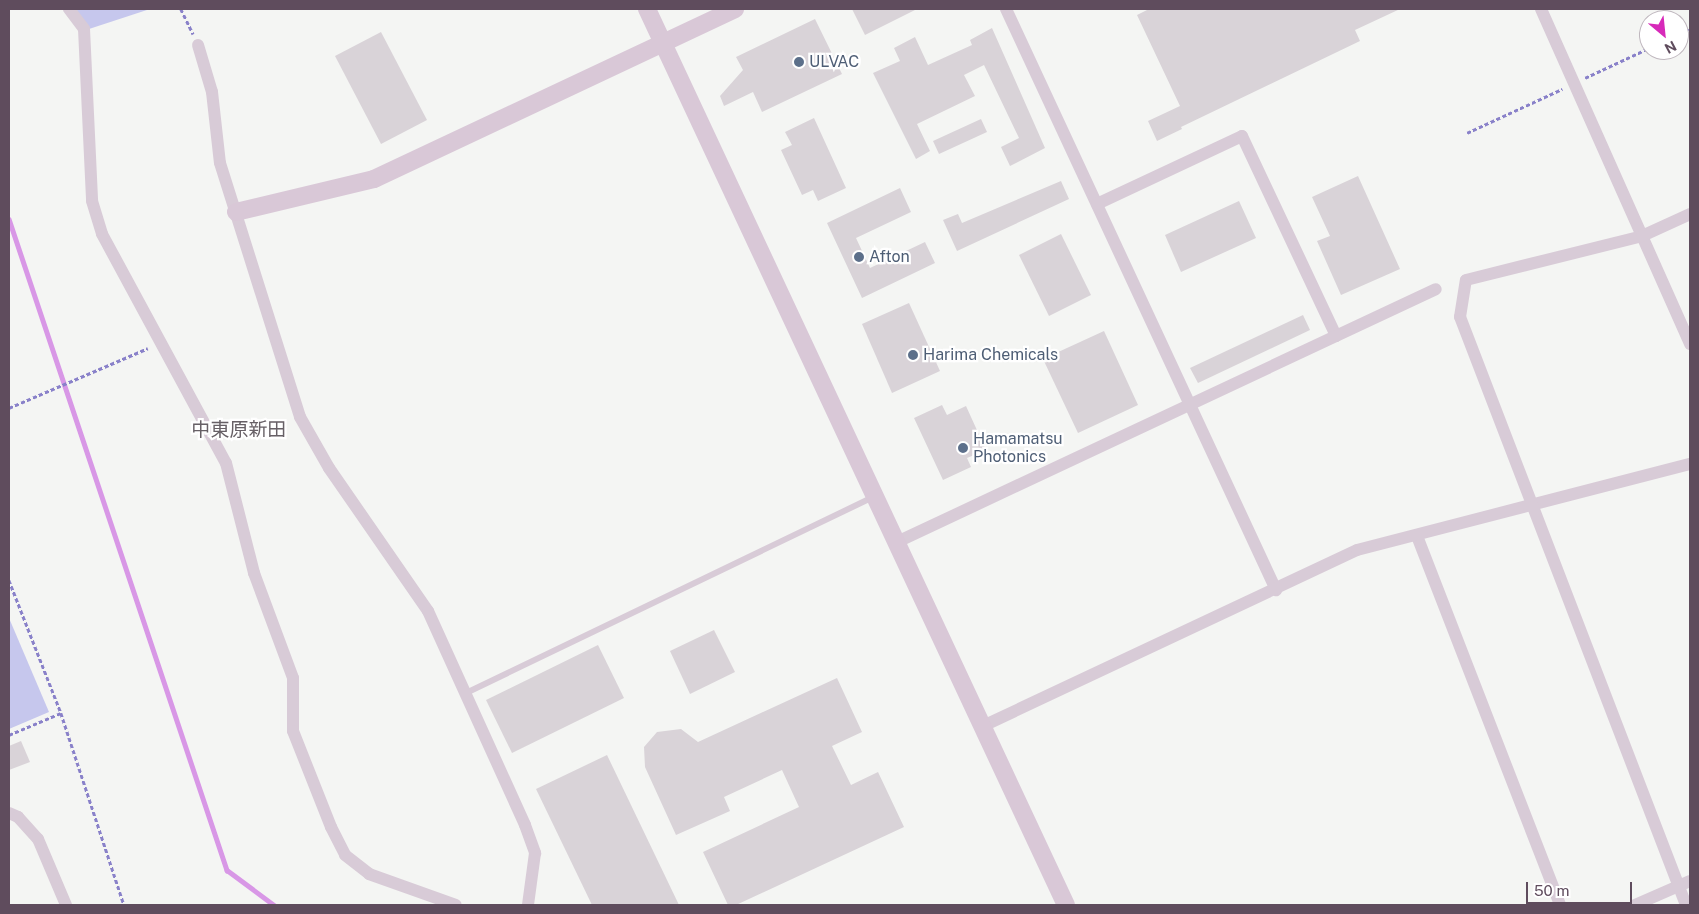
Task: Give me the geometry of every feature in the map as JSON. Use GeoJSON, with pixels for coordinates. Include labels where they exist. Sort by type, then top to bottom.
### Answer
{"type":"FeatureCollection","features":[{"type":"Feature","properties":{"kind":"street"},"geometry":{"type":"LineString","coordinates":[[69,9],[84,29],[92,201],[102,234],[159,343],[226,463],[254,573],[293,678],[293,731],[345,855],[369,874],[456,905]]}},
{"type":"Feature","properties":{"kind":"street"},"geometry":{"type":"LineString","coordinates":[[648,9],[1066,905]]}},
{"type":"Feature","properties":{"kind":"street"},"geometry":{"type":"LineString","coordinates":[[236,212],[351,187],[374,179],[735,9]]}},
{"type":"Feature","properties":{"kind":"street"},"geometry":{"type":"LineString","coordinates":[[1006,9],[1276,590]]}},
{"type":"Feature","properties":{"kind":"street"},"geometry":{"type":"LineString","coordinates":[[1541,9],[1690,344]]}},
{"type":"Feature","properties":{"kind":"street"},"geometry":{"type":"LineString","coordinates":[[198,45],[212,92],[220,163],[300,417],[329,468],[428,611],[526,825],[534,853],[528,905]]}},
{"type":"Feature","properties":{"kind":"street"},"geometry":{"type":"LineString","coordinates":[[1097,204],[1242,136],[1336,336]]}},
{"type":"Feature","properties":{"kind":"street"},"geometry":{"type":"LineString","coordinates":[[1686,905],[1685,883],[1533,506],[1460,316],[1466,280],[1642,236],[1690,214]]}},
{"type":"Feature","properties":{"kind":"street"},"geometry":{"type":"LineString","coordinates":[[897,542],[1436,289]]}},
{"type":"Feature","properties":{"kind":"street"},"geometry":{"type":"LineString","coordinates":[[983,726],[1276,590],[1357,550],[1690,464]]}},
{"type":"Feature","properties":{"kind":"street"},"geometry":{"type":"LineString","coordinates":[[1417,536],[1560,905]]}},
{"type":"Feature","properties":{"kind":"street"},"geometry":{"type":"LineString","coordinates":[[9,813],[30,828],[38,839],[66,905]]}},
{"type":"Feature","properties":{"kind":"street"},"geometry":{"type":"LineString","coordinates":[[1635,905],[1685,883]]}},
{"type":"Feature","properties":{"kind":"lane"},"geometry":{"type":"LineString","coordinates":[[466,693],[875,497]]}},
{"type":"Feature","properties":{"kind":"path"},"geometry":{"type":"LineString","coordinates":[[182,9],[198,45]]}},
{"type":"Feature","properties":{"kind":"path"},"geometry":{"type":"LineString","coordinates":[[1467,133],[1639,53]]}},
{"type":"Feature","properties":{"kind":"path"},"geometry":{"type":"LineString","coordinates":[[9,408],[159,343]]}},
{"type":"Feature","properties":{"kind":"path"},"geometry":{"type":"LineString","coordinates":[[9,580],[61,713],[124,905]]}},
{"type":"Feature","properties":{"kind":"path"},"geometry":{"type":"LineString","coordinates":[[9,735],[61,713]]}},
{"type":"Feature","properties":{"kind":"shaded area"},"geometry":{"type":"Polygon","coordinates":[[[75,9],[150,9],[89,29],[75,9]]]}},
{"type":"Feature","properties":{"kind":"shaded area"},"geometry":{"type":"Polygon","coordinates":[[[9,618],[49,712],[9,729],[9,618]]]}},
{"type":"Feature","properties":{"kind":"building"},"geometry":{"type":"Polygon","coordinates":[[[852,9],[917,9],[865,35],[852,9]]]}},
{"type":"Feature","properties":{"kind":"building"},"geometry":{"type":"Polygon","coordinates":[[[1149,9],[1400,9],[1355,30],[1360,41],[1181,127],[1182,129],[1157,141],[1148,121],[1180,106],[1137,15],[1149,9]]]}},
{"type":"Feature","properties":{"kind":"building"},"geometry":{"type":"Polygon","coordinates":[[[815,19],[842,74],[762,112],[753,92],[724,106],[720,96],[743,70],[736,57],[815,19]]]}},
{"type":"Feature","properties":{"kind":"building"},"geometry":{"type":"Polygon","coordinates":[[[992,28],[1045,148],[1010,166],[1001,147],[1019,138],[984,65],[964,75],[975,96],[917,124],[930,151],[916,159],[873,73],[900,61],[894,48],[915,37],[928,65],[972,45],[970,40],[992,28]]]}},
{"type":"Feature","properties":{"kind":"building"},"geometry":{"type":"Polygon","coordinates":[[[381,32],[427,120],[381,144],[335,56],[381,32]]]}},
{"type":"Feature","properties":{"kind":"building"},"geometry":{"type":"Polygon","coordinates":[[[814,118],[846,188],[818,201],[813,190],[802,195],[781,150],[792,145],[785,132],[814,118]]]}},
{"type":"Feature","properties":{"kind":"building"},"geometry":{"type":"Polygon","coordinates":[[[981,119],[987,132],[939,154],[933,141],[981,119]]]}},
{"type":"Feature","properties":{"kind":"building"},"geometry":{"type":"Polygon","coordinates":[[[1358,176],[1400,269],[1341,295],[1317,241],[1330,236],[1312,197],[1358,176]]]}},
{"type":"Feature","properties":{"kind":"building"},"geometry":{"type":"Polygon","coordinates":[[[1061,181],[1069,199],[957,251],[943,220],[958,214],[962,223],[1061,181]]]}},
{"type":"Feature","properties":{"kind":"building"},"geometry":{"type":"Polygon","coordinates":[[[900,188],[911,212],[856,238],[870,268],[925,242],[935,263],[862,298],[827,223],[900,188]]]}},
{"type":"Feature","properties":{"kind":"building"},"geometry":{"type":"Polygon","coordinates":[[[1239,201],[1256,238],[1181,272],[1165,235],[1239,201]]]}},
{"type":"Feature","properties":{"kind":"building"},"geometry":{"type":"Polygon","coordinates":[[[1061,234],[1091,295],[1049,316],[1019,255],[1061,234]]]}},
{"type":"Feature","properties":{"kind":"building"},"geometry":{"type":"Polygon","coordinates":[[[909,303],[940,371],[892,393],[862,324],[909,303]]]}},
{"type":"Feature","properties":{"kind":"building"},"geometry":{"type":"Polygon","coordinates":[[[1303,315],[1310,330],[1198,383],[1190,368],[1303,315]]]}},
{"type":"Feature","properties":{"kind":"building"},"geometry":{"type":"Polygon","coordinates":[[[1104,331],[1138,405],[1078,433],[1043,359],[1104,331]]]}},
{"type":"Feature","properties":{"kind":"building"},"geometry":{"type":"Polygon","coordinates":[[[942,405],[947,415],[966,406],[986,450],[967,458],[971,467],[943,480],[914,418],[942,405]]]}},
{"type":"Feature","properties":{"kind":"building"},"geometry":{"type":"Polygon","coordinates":[[[714,630],[735,672],[690,694],[670,651],[714,630]]]}},
{"type":"Feature","properties":{"kind":"building"},"geometry":{"type":"Polygon","coordinates":[[[598,645],[624,698],[512,753],[486,700],[598,645]]]}},
{"type":"Feature","properties":{"kind":"building"},"geometry":{"type":"Polygon","coordinates":[[[837,678],[862,732],[832,746],[851,785],[878,772],[904,827],[736,905],[728,905],[703,852],[799,807],[782,770],[724,797],[730,811],[676,835],[645,767],[644,747],[657,732],[681,729],[698,742],[837,678]]]}},
{"type":"Feature","properties":{"kind":"building"},"geometry":{"type":"Polygon","coordinates":[[[21,741],[30,762],[9,770],[9,746],[21,741]]]}},
{"type":"Feature","properties":{"kind":"building"},"geometry":{"type":"Polygon","coordinates":[[[607,755],[679,905],[592,905],[536,789],[607,755]]]}},
{"type":"Feature","properties":{"kind":"waterway"},"geometry":{"type":"LineString","coordinates":[[9,219],[227,870],[274,905]]}},
{"type":"Feature","properties":{"kind":"place","name":"ULVAC"},"geometry":{"type":"Point","coordinates":[799,62]}},
{"type":"Feature","properties":{"kind":"place","name":"Afton"},"geometry":{"type":"Point","coordinates":[859,257]}},
{"type":"Feature","properties":{"kind":"place","name":"Harima Chemicals"},"geometry":{"type":"Point","coordinates":[913,355]}},
{"type":"Feature","properties":{"kind":"place","name":"Hamamatsu Photonics"},"geometry":{"type":"Point","coordinates":[963,448]}},
{"type":"Feature","properties":{"kind":"district","name":"中東原新田"},"geometry":{"type":"Point","coordinates":[239,430]}}]}
